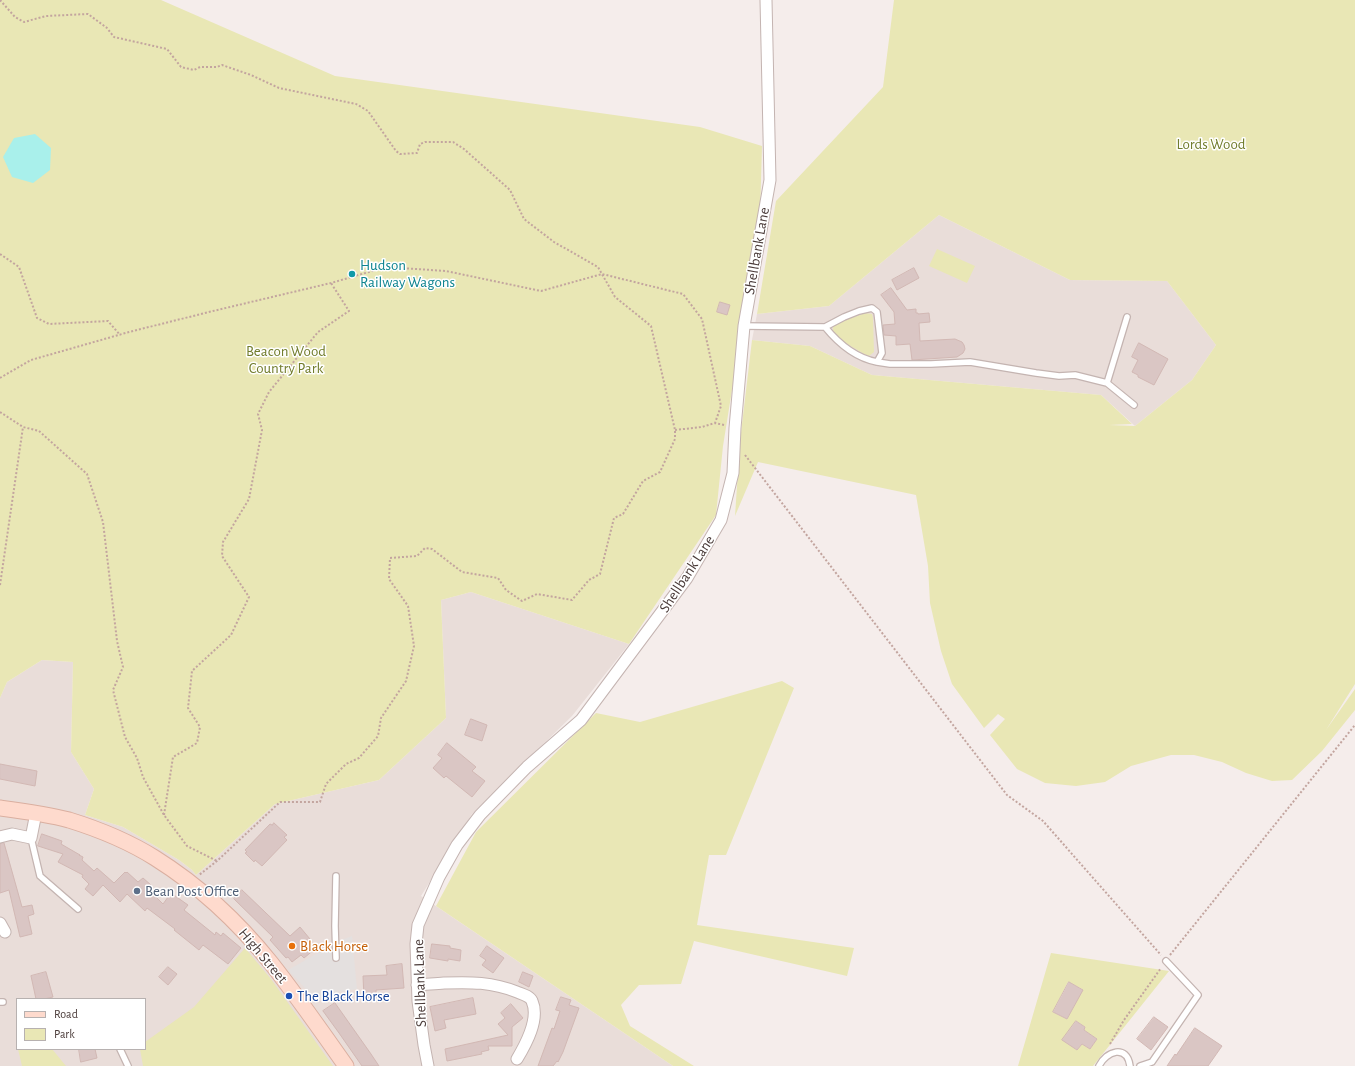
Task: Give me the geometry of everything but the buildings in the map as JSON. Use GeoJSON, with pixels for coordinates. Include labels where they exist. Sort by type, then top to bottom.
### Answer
{"type":"FeatureCollection","features":[{"type":"Feature","properties":{"kind":"main road","name":"High Street"},"geometry":{"type":"LineString","coordinates":[[0,808],[36,813],[67,820],[94,829],[126,842],[154,858],[187,880],[229,917],[271,963],[346,1066]]}},
{"type":"Feature","properties":{"kind":"street","name":"Shellbank Lane"},"geometry":{"type":"LineString","coordinates":[[428,1066],[422,1033],[417,985],[416,952],[418,925],[439,877],[457,845],[480,815],[527,767],[581,720],[687,578],[721,520],[733,473],[735,428],[744,326],[770,180],[766,0]]}},
{"type":"Feature","properties":{"kind":"street"},"geometry":{"type":"LineString","coordinates":[[0,836],[12,834],[31,838],[36,813]]}},
{"type":"Feature","properties":{"kind":"street"},"geometry":{"type":"LineString","coordinates":[[417,985],[479,982],[500,986],[520,993],[532,1000],[533,1026],[527,1043],[517,1059]]}},
{"type":"Feature","properties":{"kind":"lane"},"geometry":{"type":"LineString","coordinates":[[744,326],[825,327],[844,317],[872,308],[877,312],[882,354],[877,362]]}},
{"type":"Feature","properties":{"kind":"lane"},"geometry":{"type":"LineString","coordinates":[[1107,383],[1127,317]]}},
{"type":"Feature","properties":{"kind":"lane"},"geometry":{"type":"LineString","coordinates":[[825,327],[831,335],[854,353],[863,358],[877,362],[890,364],[970,362],[1058,376],[1075,375],[1107,383],[1134,405]]}},
{"type":"Feature","properties":{"kind":"lane"},"geometry":{"type":"LineString","coordinates":[[31,838],[40,876],[78,908]]}},
{"type":"Feature","properties":{"kind":"lane"},"geometry":{"type":"LineString","coordinates":[[336,876],[336,958]]}},
{"type":"Feature","properties":{"kind":"lane"},"geometry":{"type":"LineString","coordinates":[[1140,1066],[1152,1062],[1198,995],[1166,961]]}},
{"type":"Feature","properties":{"kind":"lane"},"geometry":{"type":"LineString","coordinates":[[120,1050],[128,1066]]}},
{"type":"Feature","properties":{"kind":"lane"},"geometry":{"type":"LineString","coordinates":[[1100,1063],[1109,1053],[1118,1052],[1124,1054],[1129,1060],[1130,1066]]}},
{"type":"Feature","properties":{"kind":"path"},"geometry":{"type":"LineString","coordinates":[[0,0],[15,17],[24,22],[46,16],[88,14],[107,28],[114,37],[168,49],[181,67],[194,70],[200,67],[217,67],[222,65],[251,75],[279,88],[356,104],[368,111],[396,151],[400,154],[417,153],[420,144],[425,142],[453,142],[464,149],[510,190],[524,219],[554,242],[598,267],[615,296],[651,326],[675,430],[675,439],[660,472],[643,481],[623,514],[614,518],[600,574],[589,580],[572,600],[537,594],[522,601],[506,590],[498,578],[462,572],[432,549],[425,548],[417,556],[390,558],[389,578],[408,606],[414,646],[406,681],[381,718],[378,736],[359,758],[346,764],[326,784],[320,802],[280,802],[217,861],[197,876],[187,880]]}},
{"type":"Feature","properties":{"kind":"path"},"geometry":{"type":"LineString","coordinates":[[0,254],[19,267],[37,318],[49,324],[108,321],[120,335]]}},
{"type":"Feature","properties":{"kind":"path"},"geometry":{"type":"LineString","coordinates":[[0,378],[31,360],[213,311],[332,283],[386,267],[446,271],[541,291],[602,274],[683,294],[702,319],[721,406],[715,423],[702,427],[675,430]]}},
{"type":"Feature","properties":{"kind":"path"},"geometry":{"type":"LineString","coordinates":[[164,815],[173,757],[197,743],[200,727],[188,708],[192,671],[231,635],[249,597],[222,556],[223,542],[249,499],[262,430],[258,414],[269,392],[318,332],[349,311],[332,283]]}},
{"type":"Feature","properties":{"kind":"path"},"geometry":{"type":"LineString","coordinates":[[0,412],[23,427],[39,431],[87,474],[103,522],[117,641],[123,667],[114,690],[124,737],[137,758],[143,777],[164,815],[187,846],[217,861]]}},
{"type":"Feature","properties":{"kind":"path"},"geometry":{"type":"LineString","coordinates":[[0,585],[23,427]]}},
{"type":"Feature","properties":{"kind":"path"},"geometry":{"type":"LineString","coordinates":[[751,463],[1007,795],[1043,821],[1166,961]]}},
{"type":"Feature","properties":{"kind":"path"},"geometry":{"type":"LineString","coordinates":[[1100,1063],[1124,1020],[1166,961],[1355,725]]}},
{"type":"Feature","properties":{"kind":"shaded area"},"geometry":{"type":"Polygon","coordinates":[[[939,215],[1070,280],[1167,281],[1216,345],[1192,380],[1135,426],[1101,395],[872,375],[810,346],[752,340],[757,314],[829,306],[939,215]]]}},
{"type":"Feature","properties":{"kind":"shaded area"},"geometry":{"type":"Polygon","coordinates":[[[471,592],[629,644],[572,716],[472,814],[421,896],[673,1066],[0,1066],[0,698],[7,682],[42,660],[73,662],[71,752],[94,789],[85,815],[123,827],[179,860],[196,875],[275,804],[379,780],[446,718],[441,600],[471,592]]]}},
{"type":"Feature","properties":{"kind":"shaded area"},"geometry":{"type":"Polygon","coordinates":[[[352,936],[357,989],[330,994],[316,1000],[288,970],[339,941],[352,936]]]}},
{"type":"Feature","properties":{"kind":"green space","name":"Beacon Wood Country Park"},"geometry":{"type":"Polygon","coordinates":[[[0,0],[161,0],[335,76],[700,127],[762,146],[760,216],[723,446],[716,515],[629,644],[471,592],[441,600],[446,718],[379,780],[275,804],[196,875],[179,860],[123,827],[85,815],[94,789],[71,752],[73,662],[42,660],[7,682],[0,698],[0,0]]]}},
{"type":"Feature","properties":{"kind":"green space","name":"Lords Wood"},"geometry":{"type":"Polygon","coordinates":[[[894,0],[1355,0],[1355,684],[1326,730],[1355,689],[1355,710],[1322,751],[1292,780],[1272,781],[1246,773],[1222,762],[1194,755],[1171,755],[1131,766],[1105,782],[1076,786],[1045,783],[1017,769],[990,735],[1005,719],[998,714],[984,728],[952,684],[941,651],[930,603],[928,566],[916,495],[758,462],[735,516],[740,441],[752,340],[810,346],[872,375],[1101,395],[1132,424],[1109,425],[1135,426],[1192,380],[1216,345],[1167,281],[1070,280],[939,215],[829,306],[757,314],[776,201],[883,87],[894,0]]]}},
{"type":"Feature","properties":{"kind":"green space"},"geometry":{"type":"Polygon","coordinates":[[[937,249],[975,266],[967,283],[929,266],[937,249]]]}},
{"type":"Feature","properties":{"kind":"green space"},"geometry":{"type":"Polygon","coordinates":[[[865,313],[872,314],[873,318],[874,352],[869,356],[853,348],[836,336],[833,329],[835,324],[865,313]]]}},
{"type":"Feature","properties":{"kind":"green space"},"geometry":{"type":"Polygon","coordinates":[[[782,681],[794,688],[726,855],[709,855],[697,925],[854,948],[847,976],[694,941],[681,984],[639,985],[621,1005],[630,1026],[694,1066],[673,1066],[436,906],[476,832],[596,713],[640,722],[782,681]]]}},
{"type":"Feature","properties":{"kind":"green space"},"geometry":{"type":"Polygon","coordinates":[[[245,948],[271,979],[333,1066],[143,1066],[140,1050],[146,1050],[146,1041],[194,1007],[245,948]]]}},
{"type":"Feature","properties":{"kind":"green space"},"geometry":{"type":"Polygon","coordinates":[[[1051,953],[1169,971],[1093,1066],[1018,1066],[1051,953]],[[1068,982],[1053,1012],[1067,1019],[1082,989],[1068,982]],[[1076,1021],[1063,1040],[1077,1050],[1082,1044],[1090,1049],[1097,1039],[1084,1030],[1085,1027],[1076,1021]]]}},
{"type":"Feature","properties":{"kind":"green space"},"geometry":{"type":"Polygon","coordinates":[[[18,1050],[53,1050],[66,1066],[22,1066],[18,1050]]]}},
{"type":"Feature","properties":{"kind":"water"},"geometry":{"type":"Polygon","coordinates":[[[35,134],[51,148],[50,170],[33,183],[12,177],[3,157],[14,138],[35,134]]]}},
{"type":"Feature","properties":{"kind":"place","name":"Hudson Railway Wagons"},"geometry":{"type":"Point","coordinates":[352,274]}},
{"type":"Feature","properties":{"kind":"place","name":"Bean Post Office"},"geometry":{"type":"Point","coordinates":[137,891]}},
{"type":"Feature","properties":{"kind":"place","name":"Black Horse"},"geometry":{"type":"Point","coordinates":[292,946]}},
{"type":"Feature","properties":{"kind":"place","name":"The Black Horse"},"geometry":{"type":"Point","coordinates":[289,996]}}]}
